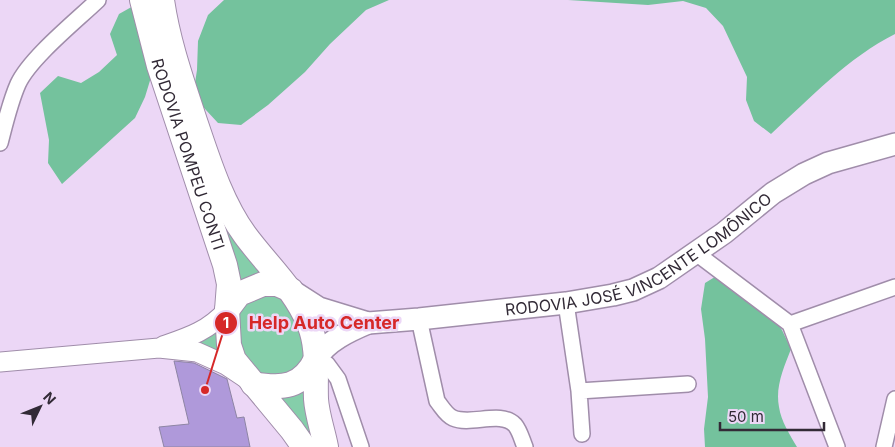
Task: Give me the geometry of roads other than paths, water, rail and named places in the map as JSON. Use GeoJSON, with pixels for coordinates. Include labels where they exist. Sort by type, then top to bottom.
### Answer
{"type":"FeatureCollection","features":[{"type":"Feature","properties":{"kind":"main road","name":"RODOVIA POMPEU CONTI"},"geometry":{"type":"LineString","coordinates":[[142,0],[159,66],[225,265],[229,284],[227,310]]}},
{"type":"Feature","properties":{"kind":"main road","name":"RODOVIA POMPEU CONTI"},"geometry":{"type":"LineString","coordinates":[[162,0],[176,64],[202,142],[224,198],[245,235],[291,290]]}},
{"type":"Feature","properties":{"kind":"main road","name":"RODOVIA JOSÉ VINCENTE LOMÔNICO"},"geometry":{"type":"LineString","coordinates":[[316,359],[322,349],[341,336],[368,323],[566,303],[633,290],[659,278],[696,253],[792,180],[828,163],[895,144]]}},
{"type":"Feature","properties":{"kind":"main road"},"geometry":{"type":"LineString","coordinates":[[304,447],[234,360],[229,345],[227,310],[239,294],[263,284],[277,284],[291,290],[304,310],[315,342],[316,401],[326,447]]}},
{"type":"Feature","properties":{"kind":"main road","name":"RODOVIA JOSÉ VINCENTE LOMÔNICO"},"geometry":{"type":"LineString","coordinates":[[291,290],[319,308],[368,323]]}},
{"type":"Feature","properties":{"kind":"main road"},"geometry":{"type":"LineString","coordinates":[[253,384],[284,387],[310,371],[316,359]]}},
{"type":"Feature","properties":{"kind":"street"},"geometry":{"type":"LineString","coordinates":[[0,143],[18,83],[43,52],[98,0]]}},
{"type":"Feature","properties":{"kind":"street"},"geometry":{"type":"LineString","coordinates":[[696,253],[790,324],[837,447]]}},
{"type":"Feature","properties":{"kind":"street"},"geometry":{"type":"LineString","coordinates":[[790,324],[895,288]]}},
{"type":"Feature","properties":{"kind":"street"},"geometry":{"type":"LineString","coordinates":[[566,303],[579,391],[582,434]]}},
{"type":"Feature","properties":{"kind":"street"},"geometry":{"type":"LineString","coordinates":[[159,348],[203,331],[218,320],[227,310]]}},
{"type":"Feature","properties":{"kind":"street"},"geometry":{"type":"LineString","coordinates":[[419,319],[437,401],[444,410],[453,418],[462,420],[502,419],[509,421],[519,431],[525,447]]}},
{"type":"Feature","properties":{"kind":"street"},"geometry":{"type":"LineString","coordinates":[[0,362],[159,348],[197,352],[226,365],[253,384]]}},
{"type":"Feature","properties":{"kind":"street"},"geometry":{"type":"LineString","coordinates":[[316,359],[327,364],[338,379],[361,447]]}},
{"type":"Feature","properties":{"kind":"street"},"geometry":{"type":"LineString","coordinates":[[579,391],[688,384]]}},
{"type":"Feature","properties":{"kind":"street"},"geometry":{"type":"LineString","coordinates":[[884,447],[895,399]]}},
{"type":"Feature","properties":{"kind":"place","name":"Help Auto Center"},"geometry":{"type":"Point","coordinates":[205,390]}}]}
